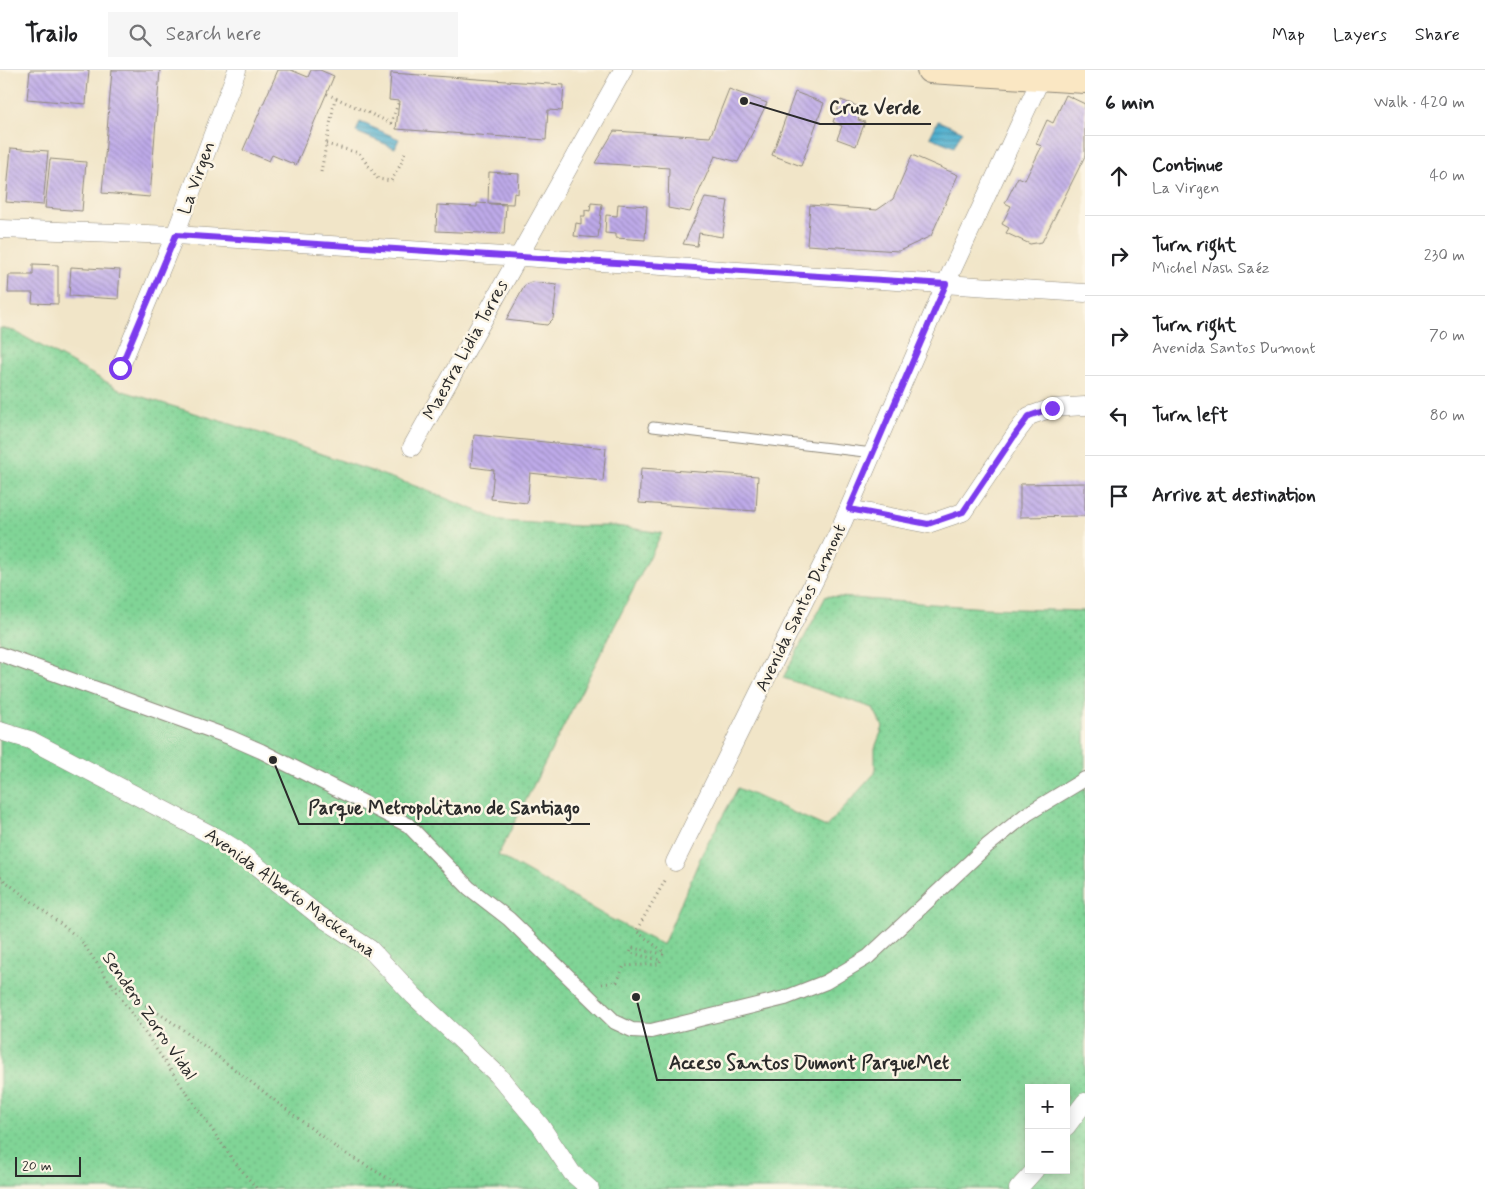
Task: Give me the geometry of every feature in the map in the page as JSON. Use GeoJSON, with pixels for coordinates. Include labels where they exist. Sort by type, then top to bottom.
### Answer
{"type":"FeatureCollection","features":[{"type":"Feature","properties":{"kind":"main road"},"geometry":{"type":"LineString","coordinates":[[930,70],[1044,73],[1085,80]]}},
{"type":"Feature","properties":{"kind":"street","name":"La Virgen"},"geometry":{"type":"LineString","coordinates":[[120,368],[176,235],[237,70]]}},
{"type":"Feature","properties":{"kind":"street","name":"Maestra Lidia Torres"},"geometry":{"type":"LineString","coordinates":[[412,447],[623,70]]}},
{"type":"Feature","properties":{"kind":"street","name":"Avenida Santos Dumont"},"geometry":{"type":"LineString","coordinates":[[675,862],[849,509],[946,284],[1044,73]]}},
{"type":"Feature","properties":{"kind":"street"},"geometry":{"type":"LineString","coordinates":[[0,229],[176,235],[1085,293]]}},
{"type":"Feature","properties":{"kind":"street"},"geometry":{"type":"LineString","coordinates":[[849,509],[928,524],[963,512],[1029,416],[1052,408],[1085,406]]}},
{"type":"Feature","properties":{"kind":"street"},"geometry":{"type":"LineString","coordinates":[[0,654],[261,750],[408,825],[469,888],[509,919],[615,1022],[632,1030],[651,1031],[785,998],[826,982],[868,957],[987,846],[1027,814],[1085,779]]}},
{"type":"Feature","properties":{"kind":"street","name":"Avenida Alberto Mackenna"},"geometry":{"type":"LineString","coordinates":[[0,731],[30,740],[221,840],[318,915],[370,949],[414,996],[497,1074],[540,1125],[572,1173],[590,1189]]}},
{"type":"Feature","properties":{"kind":"street"},"geometry":{"type":"LineString","coordinates":[[1070,1122],[1085,1102]]}},
{"type":"Feature","properties":{"kind":"street"},"geometry":{"type":"LineString","coordinates":[[1018,1189],[1031,1174]]}},
{"type":"Feature","properties":{"kind":"lane"},"geometry":{"type":"LineString","coordinates":[[653,427],[873,453]]}},
{"type":"Feature","properties":{"kind":"path"},"geometry":{"type":"LineString","coordinates":[[326,94],[391,123],[399,101]]}},
{"type":"Feature","properties":{"kind":"path"},"geometry":{"type":"LineString","coordinates":[[321,172],[335,98]]}},
{"type":"Feature","properties":{"kind":"path"},"geometry":{"type":"LineString","coordinates":[[326,144],[359,153],[378,178],[391,181],[405,152]]}},
{"type":"Feature","properties":{"kind":"path"},"geometry":{"type":"LineString","coordinates":[[577,986],[617,982],[624,966],[659,964],[661,960],[630,953],[632,948],[663,954],[664,952],[636,931],[675,862]]}},
{"type":"Feature","properties":{"kind":"path","name":"Sendero Zorro Vidal"},"geometry":{"type":"LineString","coordinates":[[0,877],[80,939],[233,1160],[257,1189]]}},
{"type":"Feature","properties":{"kind":"path"},"geometry":{"type":"LineString","coordinates":[[109,982],[178,1026],[338,1149],[406,1189]]}},
{"type":"Feature","properties":{"kind":"green space"},"geometry":{"type":"Polygon","coordinates":[[[0,328],[14,331],[123,391],[263,434],[418,487],[502,521],[578,526],[616,526],[662,533],[498,855],[611,919],[663,945],[702,854],[738,788],[826,827],[875,773],[875,748],[883,727],[873,708],[783,678],[826,596],[986,608],[1085,611],[1085,1189],[0,1189],[0,328]]]}},
{"type":"Feature","properties":{"kind":"water"},"geometry":{"type":"Polygon","coordinates":[[[938,121],[962,131],[954,147],[930,137],[938,121]]]}},
{"type":"Feature","properties":{"kind":"water"},"geometry":{"type":"Polygon","coordinates":[[[360,122],[399,139],[395,148],[356,132],[360,122]]]}},
{"type":"Feature","properties":{"kind":"building"},"geometry":{"type":"Polygon","coordinates":[[[30,70],[89,70],[86,104],[27,99],[30,70]]]}},
{"type":"Feature","properties":{"kind":"building"},"geometry":{"type":"Polygon","coordinates":[[[112,70],[160,70],[150,197],[102,193],[112,70]]]}},
{"type":"Feature","properties":{"kind":"building"},"geometry":{"type":"Polygon","coordinates":[[[278,70],[291,70],[308,77],[311,70],[320,70],[334,76],[296,165],[272,155],[269,161],[243,150],[278,70]]]}},
{"type":"Feature","properties":{"kind":"building"},"geometry":{"type":"Polygon","coordinates":[[[391,73],[564,85],[562,111],[548,110],[546,140],[396,129],[399,101],[389,100],[391,73]]]}},
{"type":"Feature","properties":{"kind":"building"},"geometry":{"type":"Polygon","coordinates":[[[729,89],[767,103],[738,162],[715,156],[690,212],[668,208],[669,168],[595,163],[614,131],[710,137],[729,89]]]}},
{"type":"Feature","properties":{"kind":"building"},"geometry":{"type":"Polygon","coordinates":[[[795,92],[824,103],[801,166],[772,155],[795,92]]]}},
{"type":"Feature","properties":{"kind":"building"},"geometry":{"type":"Polygon","coordinates":[[[1066,95],[1085,104],[1085,156],[1042,242],[1030,244],[1006,233],[1009,228],[1002,224],[1011,206],[1005,203],[1018,177],[1025,180],[1042,146],[1036,144],[1047,120],[1053,123],[1066,95]]]}},
{"type":"Feature","properties":{"kind":"building"},"geometry":{"type":"Polygon","coordinates":[[[841,100],[862,108],[858,120],[865,122],[856,146],[837,139],[842,126],[833,122],[841,100]]]}},
{"type":"Feature","properties":{"kind":"building"},"geometry":{"type":"Polygon","coordinates":[[[11,148],[48,151],[43,205],[6,202],[11,148]]]}},
{"type":"Feature","properties":{"kind":"building"},"geometry":{"type":"Polygon","coordinates":[[[912,155],[958,175],[931,236],[899,251],[807,245],[810,205],[877,210],[893,199],[912,155]]]}},
{"type":"Feature","properties":{"kind":"building"},"geometry":{"type":"Polygon","coordinates":[[[50,159],[86,162],[82,211],[45,208],[50,159]]]}},
{"type":"Feature","properties":{"kind":"building"},"geometry":{"type":"Polygon","coordinates":[[[489,172],[519,174],[518,194],[514,193],[513,204],[488,203],[489,172]]]}},
{"type":"Feature","properties":{"kind":"building"},"geometry":{"type":"Polygon","coordinates":[[[705,198],[728,201],[722,237],[699,233],[697,246],[683,244],[705,198]]]}},
{"type":"Feature","properties":{"kind":"building"},"geometry":{"type":"Polygon","coordinates":[[[477,203],[506,205],[504,234],[436,231],[437,205],[477,207],[477,203]]]}},
{"type":"Feature","properties":{"kind":"building"},"geometry":{"type":"Polygon","coordinates":[[[591,203],[602,204],[598,238],[574,236],[576,223],[581,224],[581,216],[585,216],[585,210],[590,211],[591,203]]]}},
{"type":"Feature","properties":{"kind":"building"},"geometry":{"type":"Polygon","coordinates":[[[618,204],[647,206],[645,240],[616,238],[616,234],[605,233],[606,215],[617,216],[618,204]]]}},
{"type":"Feature","properties":{"kind":"building"},"geometry":{"type":"Polygon","coordinates":[[[33,264],[58,265],[58,304],[32,303],[33,293],[8,293],[9,275],[33,275],[33,264]]]}},
{"type":"Feature","properties":{"kind":"building"},"geometry":{"type":"Polygon","coordinates":[[[71,267],[120,270],[118,299],[69,296],[71,267]]]}},
{"type":"Feature","properties":{"kind":"building"},"geometry":{"type":"Polygon","coordinates":[[[531,282],[557,285],[553,319],[547,325],[506,320],[525,285],[531,282]]]}},
{"type":"Feature","properties":{"kind":"building"},"geometry":{"type":"Polygon","coordinates":[[[474,435],[606,448],[603,481],[530,473],[527,503],[491,499],[494,470],[471,467],[474,435]]]}},
{"type":"Feature","properties":{"kind":"building"},"geometry":{"type":"Polygon","coordinates":[[[641,468],[758,476],[756,511],[639,503],[641,468]]]}},
{"type":"Feature","properties":{"kind":"building"},"geometry":{"type":"Polygon","coordinates":[[[1085,483],[1085,516],[1020,517],[1020,484],[1085,483]]]}},
{"type":"Feature","properties":{"kind":"place","name":"Cruz Verde"},"geometry":{"type":"Point","coordinates":[744,101]}},
{"type":"Feature","properties":{"kind":"place","name":"Parque Metropolitano de Santiago"},"geometry":{"type":"Point","coordinates":[273,760]}},
{"type":"Feature","properties":{"kind":"place","name":"Acceso Santos Dumont ParqueMet"},"geometry":{"type":"Point","coordinates":[636,997]}},
{"type":"Feature","properties":{"kind":"route"},"geometry":{"type":"LineString","coordinates":[[120,368],[176,235],[946,284],[849,509],[928,524],[963,512],[1029,416],[1052,408]]}}]}
